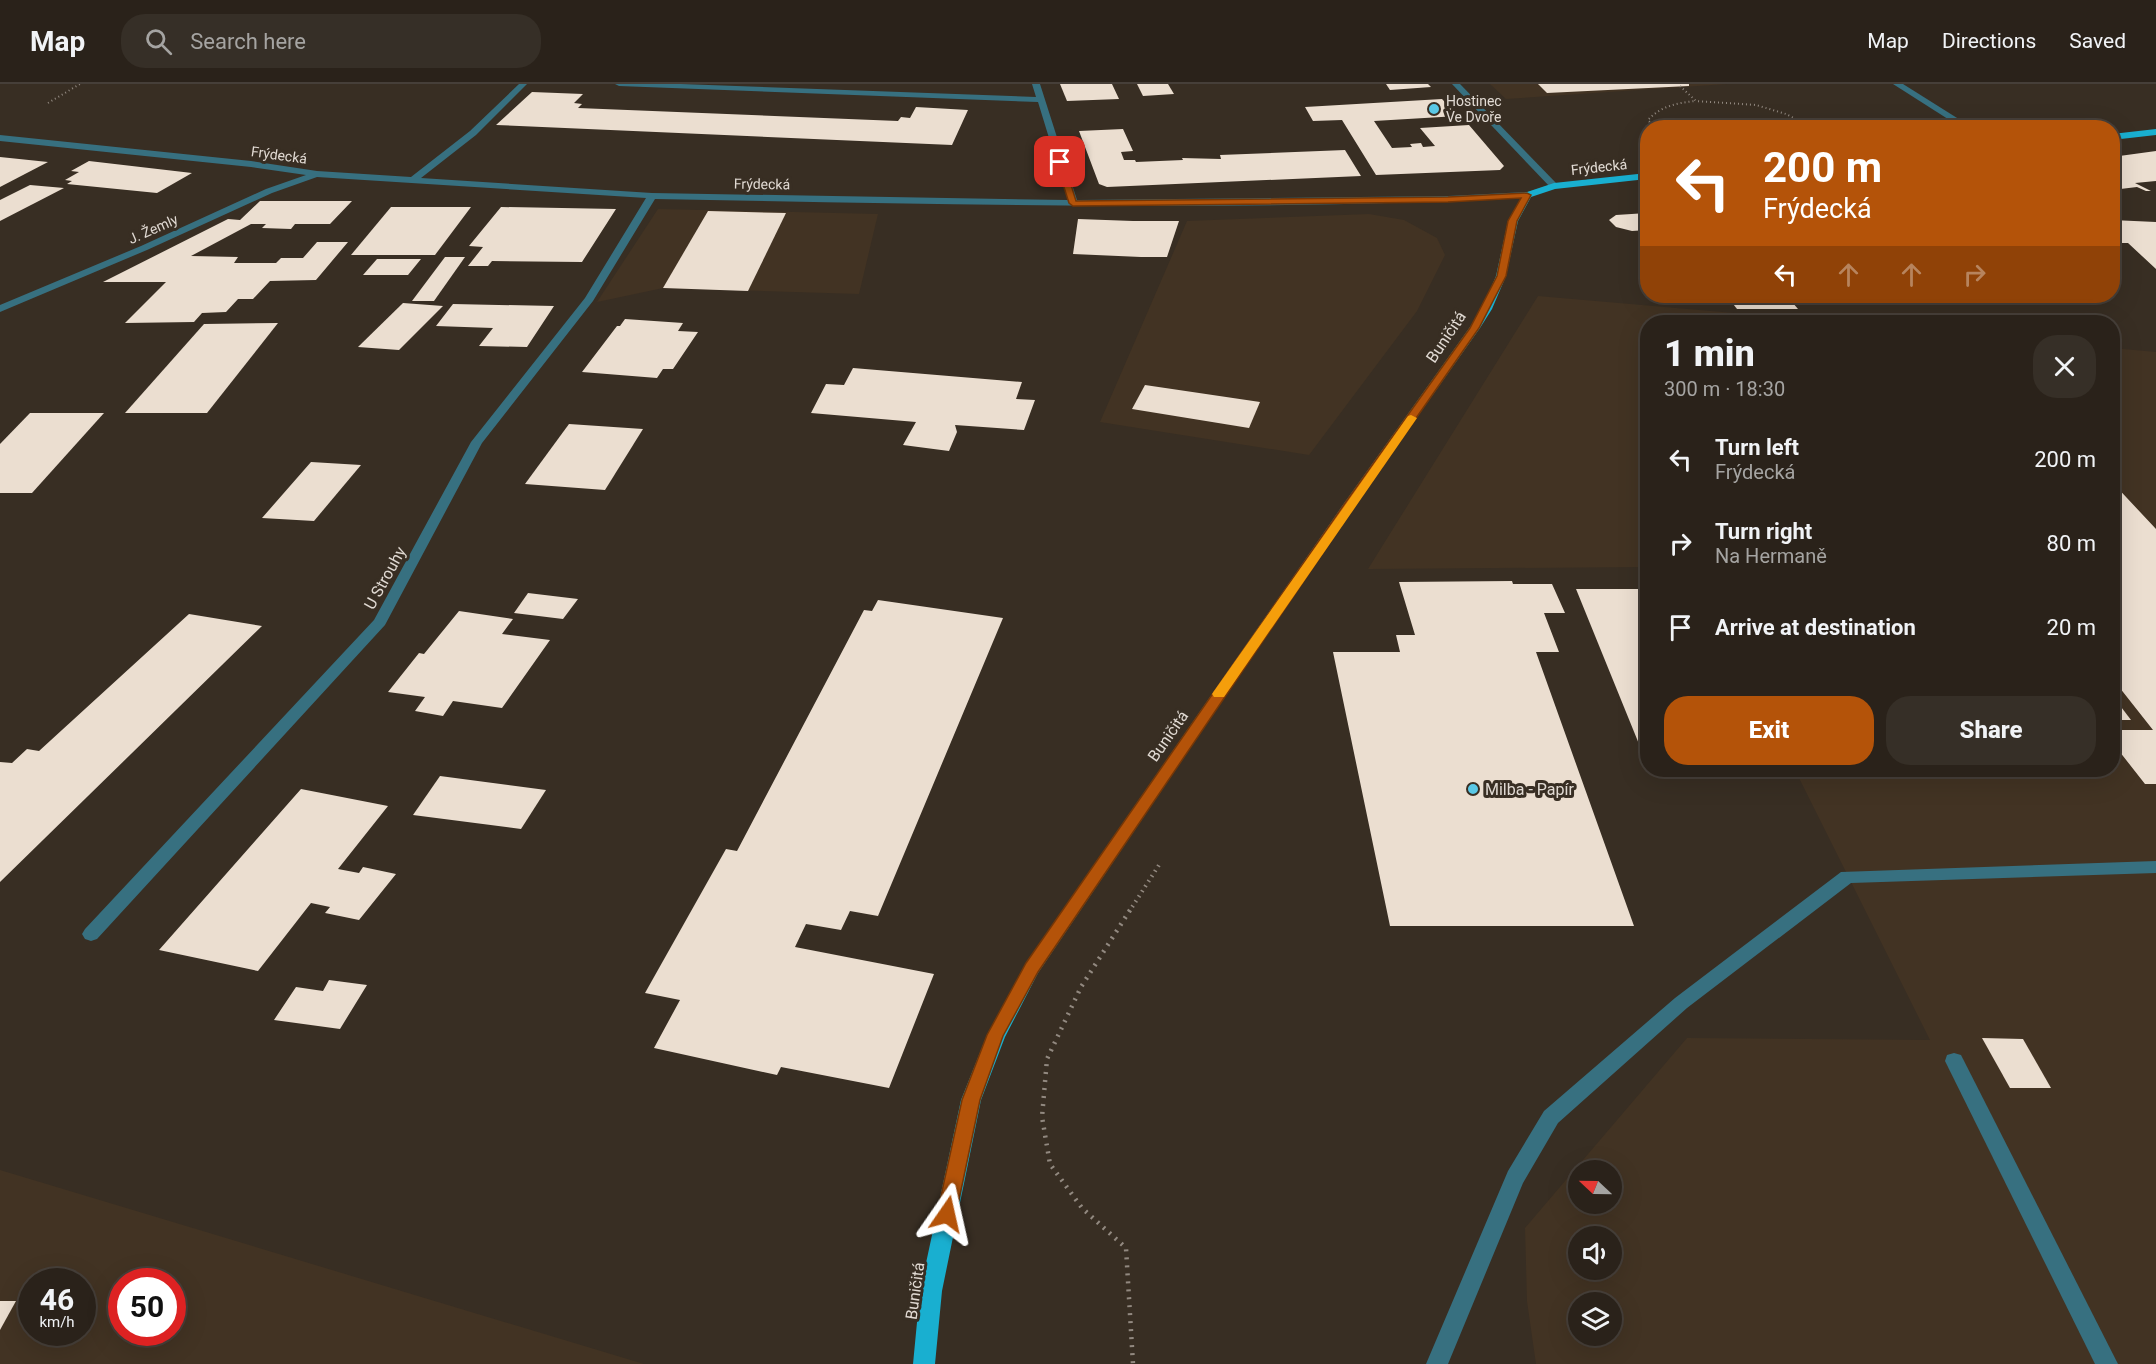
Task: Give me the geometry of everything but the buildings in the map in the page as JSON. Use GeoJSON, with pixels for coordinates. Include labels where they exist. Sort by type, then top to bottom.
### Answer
{"type":"FeatureCollection","features":[{"type":"Feature","properties":{"kind":"main road"},"geometry":{"type":"LineString","coordinates":[[2120,136],[2156,132]]}},
{"type":"Feature","properties":{"kind":"main road","name":"Frýdecká"},"geometry":{"type":"LineString","coordinates":[[1554,186],[1640,177]]}},
{"type":"Feature","properties":{"kind":"main road"},"geometry":{"type":"LineString","coordinates":[[1527,195],[1554,186]]}},
{"type":"Feature","properties":{"kind":"main road","name":"Buničitá"},"geometry":{"type":"LineString","coordinates":[[924,1364],[931,1291],[971,1100],[996,1035],[1032,968],[1096,873],[1349,505],[1475,328],[1501,276],[1513,221],[1527,195]]}},
{"type":"Feature","properties":{"kind":"street"},"geometry":{"type":"LineString","coordinates":[[412,182],[473,133],[523,84]]}},
{"type":"Feature","properties":{"kind":"street"},"geometry":{"type":"LineString","coordinates":[[619,84],[1041,100]]}},
{"type":"Feature","properties":{"kind":"street"},"geometry":{"type":"LineString","coordinates":[[886,84],[887,94]]}},
{"type":"Feature","properties":{"kind":"street"},"geometry":{"type":"LineString","coordinates":[[1036,84],[1073,203]]}},
{"type":"Feature","properties":{"kind":"street"},"geometry":{"type":"LineString","coordinates":[[1456,84],[1554,186]]}},
{"type":"Feature","properties":{"kind":"street"},"geometry":{"type":"LineString","coordinates":[[1897,84],[1956,120]]}},
{"type":"Feature","properties":{"kind":"street","name":"Frýdecká"},"geometry":{"type":"LineString","coordinates":[[0,138],[239,163],[317,174],[652,196],[1073,203],[1448,199],[1527,195]]}},
{"type":"Feature","properties":{"kind":"street","name":"J. Žemly"},"geometry":{"type":"LineString","coordinates":[[0,309],[144,249],[269,191],[317,174]]}},
{"type":"Feature","properties":{"kind":"street","name":"U Strouhy"},"geometry":{"type":"LineString","coordinates":[[91,934],[380,622],[477,442],[589,299],[652,196]]}},
{"type":"Feature","properties":{"kind":"street"},"geometry":{"type":"LineString","coordinates":[[1437,1364],[1515,1178],[1551,1117],[1681,1003],[1847,877],[2156,867]]}},
{"type":"Feature","properties":{"kind":"street"},"geometry":{"type":"LineString","coordinates":[[1953,1061],[2107,1364]]}},
{"type":"Feature","properties":{"kind":"path"},"geometry":{"type":"LineString","coordinates":[[1680,86],[1696,101]]}},
{"type":"Feature","properties":{"kind":"path"},"geometry":{"type":"LineString","coordinates":[[1648,120],[1656,110],[1674,104],[1696,101],[1754,104],[1780,111],[1797,120]]}},
{"type":"Feature","properties":{"kind":"path"},"geometry":{"type":"LineString","coordinates":[[1133,1364],[1126,1248],[1082,1208],[1050,1164],[1042,1117],[1047,1059],[1076,997],[1163,859]]}},
{"type":"Feature","properties":{"kind":"shaded area"},"geometry":{"type":"Polygon","coordinates":[[[1490,84],[1727,84],[1506,99],[1490,84]]]}},
{"type":"Feature","properties":{"kind":"shaded area"},"geometry":{"type":"Polygon","coordinates":[[[658,209],[878,214],[859,294],[663,288],[597,302],[658,209]]]}},
{"type":"Feature","properties":{"kind":"shaded area"},"geometry":{"type":"Polygon","coordinates":[[[1369,214],[1404,220],[1437,238],[1445,255],[1417,311],[1309,455],[1100,422],[1187,221],[1369,214]]]}},
{"type":"Feature","properties":{"kind":"shaded area"},"geometry":{"type":"Polygon","coordinates":[[[1538,296],[1756,315],[1640,315],[1640,567],[1368,569],[1538,296]]]}},
{"type":"Feature","properties":{"kind":"shaded area"},"geometry":{"type":"Polygon","coordinates":[[[2120,349],[2156,352],[2156,1364],[1536,1364],[1527,1301],[1525,1228],[1568,1178],[1568,1214],[1622,1214],[1622,1160],[1583,1160],[1687,1038],[1930,1040],[1798,777],[2120,777],[2120,349]]]}},
{"type":"Feature","properties":{"kind":"shaded area"},"geometry":{"type":"Polygon","coordinates":[[[0,1170],[644,1364],[0,1364],[0,1170]]]}},
{"type":"Feature","properties":{"kind":"slow traffic"},"geometry":{"type":"LineString","coordinates":[[1219,694],[1411,418]]}},
{"type":"Feature","properties":{"kind":"place","name":"Hostinec Ve Dvoře"},"geometry":{"type":"Point","coordinates":[1434,109]}},
{"type":"Feature","properties":{"kind":"place","name":"Milba - Papír"},"geometry":{"type":"Point","coordinates":[1473,789]}},
{"type":"Feature","properties":{"kind":"route"},"geometry":{"type":"LineString","coordinates":[[947,1214],[971,1100],[996,1035],[1032,968],[1349,505],[1475,328],[1496,290],[1513,221],[1527,195],[1448,199],[1073,203],[1060,162]]}}]}
